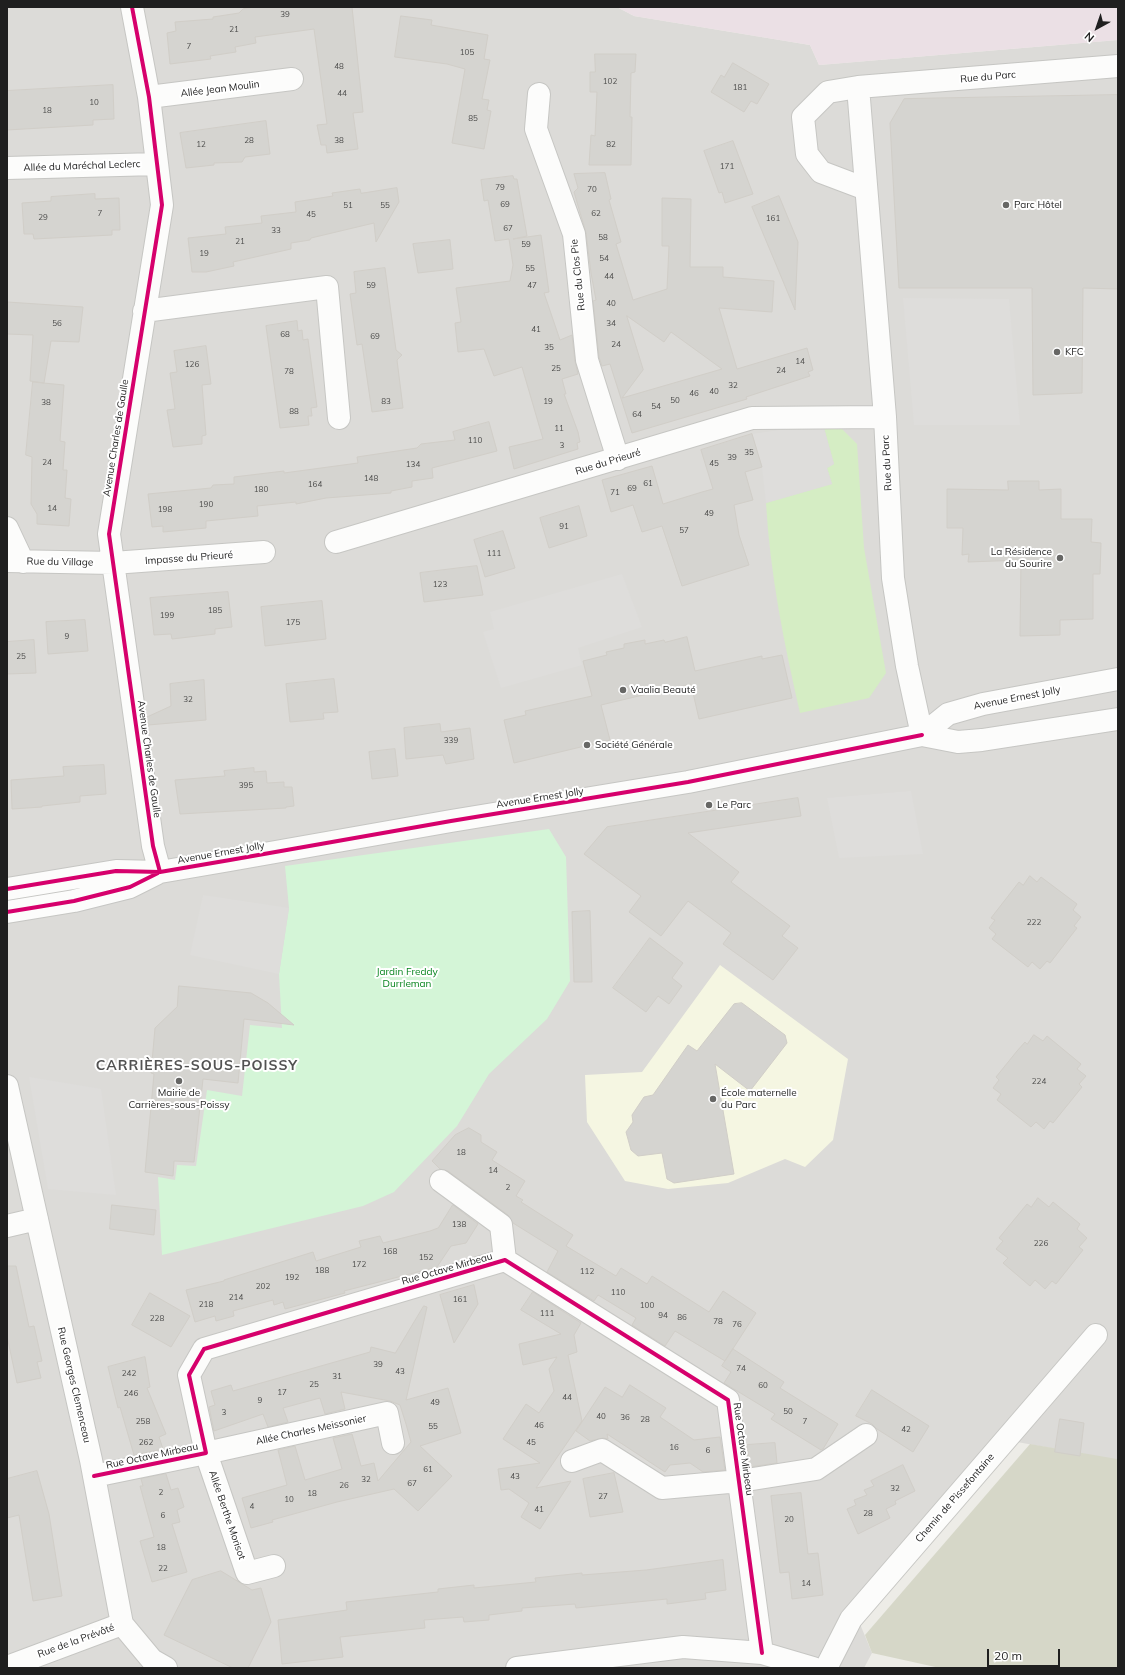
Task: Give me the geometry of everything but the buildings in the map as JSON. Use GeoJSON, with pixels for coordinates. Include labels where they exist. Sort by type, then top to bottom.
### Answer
{"type":"FeatureCollection","features":[{"type":"Feature","properties":{"kind":"street","name":"Avenue Charles de Gaulle"},"geometry":{"type":"LineString","coordinates":[[132,7],[149,97],[162,205],[109,534],[154,846],[160,872]]}},
{"type":"Feature","properties":{"kind":"street","name":"Rue du Parc"},"geometry":{"type":"LineString","coordinates":[[866,189],[821,172],[807,154],[803,116],[828,92],[858,87],[1118,66]]}},
{"type":"Feature","properties":{"kind":"street","name":"Allée Jean Moulin"},"geometry":{"type":"LineString","coordinates":[[149,97],[292,80]]}},
{"type":"Feature","properties":{"kind":"street","name":"Rue du Parc"},"geometry":{"type":"LineString","coordinates":[[858,87],[885,418],[893,578],[907,666],[922,735]]}},
{"type":"Feature","properties":{"kind":"street","name":"Rue du Clos Pie"},"geometry":{"type":"LineString","coordinates":[[539,94],[536,129],[574,234],[587,360],[618,459]]}},
{"type":"Feature","properties":{"kind":"street","name":"Allée du Maréchal Leclerc"},"geometry":{"type":"LineString","coordinates":[[7,168],[157,164]]}},
{"type":"Feature","properties":{"kind":"street"},"geometry":{"type":"LineString","coordinates":[[144,311],[327,287],[339,418]]}},
{"type":"Feature","properties":{"kind":"street","name":"Rue du Prieuré"},"geometry":{"type":"LineString","coordinates":[[336,542],[752,418],[885,418]]}},
{"type":"Feature","properties":{"kind":"street"},"geometry":{"type":"LineString","coordinates":[[7,528],[15,561]]}},
{"type":"Feature","properties":{"kind":"street","name":"Impasse du Prieuré"},"geometry":{"type":"LineString","coordinates":[[113,563],[264,552]]}},
{"type":"Feature","properties":{"kind":"street","name":"Rue du Village"},"geometry":{"type":"LineString","coordinates":[[15,561],[113,563]]}},
{"type":"Feature","properties":{"kind":"street","name":"Avenue Ernest Jolly"},"geometry":{"type":"LineString","coordinates":[[922,735],[948,714],[983,704],[1118,679]]}},
{"type":"Feature","properties":{"kind":"street","name":"Avenue Ernest Jolly"},"geometry":{"type":"LineString","coordinates":[[7,889],[116,871],[160,872],[688,782],[922,735],[958,742],[982,740],[1118,719]]}},
{"type":"Feature","properties":{"kind":"street","name":"Avenue Ernest Jolly"},"geometry":{"type":"LineString","coordinates":[[7,912],[74,901],[130,887],[160,872]]}},
{"type":"Feature","properties":{"kind":"street","name":"Rue Georges Clemenceau"},"geometry":{"type":"LineString","coordinates":[[7,1086],[94,1476],[122,1624],[152,1660],[166,1668]]}},
{"type":"Feature","properties":{"kind":"street"},"geometry":{"type":"LineString","coordinates":[[441,1181],[501,1225],[505,1260]]}},
{"type":"Feature","properties":{"kind":"street"},"geometry":{"type":"LineString","coordinates":[[7,1226],[37,1219]]}},
{"type":"Feature","properties":{"kind":"street","name":"Rue Octave Mirbeau"},"geometry":{"type":"LineString","coordinates":[[94,1476],[206,1453],[189,1375],[204,1348],[505,1260],[728,1400],[762,1653]]}},
{"type":"Feature","properties":{"kind":"street","name":"Chemin de Pissefontaine"},"geometry":{"type":"LineString","coordinates":[[826,1668],[851,1618],[1096,1336]]}},
{"type":"Feature","properties":{"kind":"street","name":"Allée Charles Meissonier"},"geometry":{"type":"LineString","coordinates":[[206,1453],[387,1413],[393,1443]]}},
{"type":"Feature","properties":{"kind":"street"},"geometry":{"type":"LineString","coordinates":[[572,1462],[602,1450],[662,1488],[740,1481],[816,1469],[866,1435]]}},
{"type":"Feature","properties":{"kind":"street","name":"Allée Berthe Morisot"},"geometry":{"type":"LineString","coordinates":[[206,1453],[247,1573],[274,1566]]}},
{"type":"Feature","properties":{"kind":"street","name":"Rue de la Prévôté"},"geometry":{"type":"LineString","coordinates":[[7,1667],[122,1624]]}},
{"type":"Feature","properties":{"kind":"street"},"geometry":{"type":"LineString","coordinates":[[517,1668],[683,1648],[762,1653],[813,1668]]}},
{"type":"Feature","properties":{"kind":"shaded area"},"geometry":{"type":"Polygon","coordinates":[[[7,7],[617,7],[634,16],[810,45],[819,65],[1118,40],[1118,1460],[1017,1442],[860,1624],[872,1653],[864,1668],[7,1668],[7,7]]]}},
{"type":"Feature","properties":{"kind":"shaded area"},"geometry":{"type":"Polygon","coordinates":[[[617,7],[1118,7],[1118,40],[819,65],[810,45],[634,16],[617,7]]]}},
{"type":"Feature","properties":{"kind":"shaded area"},"geometry":{"type":"Polygon","coordinates":[[[903,298],[1009,299],[1020,425],[914,425],[903,298]]]}},
{"type":"Feature","properties":{"kind":"shaded area"},"geometry":{"type":"Polygon","coordinates":[[[824,428],[834,464],[827,468],[832,484],[766,503],[762,467],[752,434],[780,430],[824,428]]]}},
{"type":"Feature","properties":{"kind":"shaded area"},"geometry":{"type":"Polygon","coordinates":[[[622,574],[642,627],[578,648],[582,665],[501,688],[483,632],[494,629],[490,612],[622,574]]]}},
{"type":"Feature","properties":{"kind":"shaded area"},"geometry":{"type":"Polygon","coordinates":[[[911,791],[923,854],[839,858],[827,798],[911,791]]]}},
{"type":"Feature","properties":{"kind":"shaded area"},"geometry":{"type":"Polygon","coordinates":[[[203,895],[289,908],[279,974],[190,955],[203,895]]]}},
{"type":"Feature","properties":{"kind":"shaded area","name":"École maternelle du Parc"},"geometry":{"type":"Polygon","coordinates":[[[720,965],[848,1059],[833,1140],[805,1167],[785,1159],[728,1183],[668,1189],[625,1181],[587,1122],[585,1075],[642,1072],[720,965]]]}},
{"type":"Feature","properties":{"kind":"shaded area"},"geometry":{"type":"Polygon","coordinates":[[[29,1077],[101,1089],[116,1195],[48,1189],[29,1077]]]}},
{"type":"Feature","properties":{"kind":"shaded area"},"geometry":{"type":"Polygon","coordinates":[[[1030,1444],[1117,1459],[1118,1668],[940,1668],[872,1653],[865,1635],[1030,1444]]]}},
{"type":"Feature","properties":{"kind":"green space"},"geometry":{"type":"Polygon","coordinates":[[[840,427],[857,444],[864,548],[886,673],[869,698],[800,713],[778,609],[766,503],[832,484],[827,468],[834,464],[824,428],[840,427]]]}},
{"type":"Feature","properties":{"kind":"green space","name":"Jardin Freddy Durrleman"},"geometry":{"type":"Polygon","coordinates":[[[549,829],[566,857],[570,981],[547,1019],[489,1074],[457,1126],[394,1192],[363,1206],[162,1255],[158,1177],[175,1180],[177,1165],[196,1166],[207,1090],[242,1096],[250,1025],[282,1028],[279,974],[289,908],[285,866],[549,829]]]}},
{"type":"Feature","properties":{"kind":"cycle path"},"geometry":{"type":"LineString","coordinates":[[132,7],[149,97],[162,205],[109,534],[153,846],[160,872]]}},
{"type":"Feature","properties":{"kind":"cycle path"},"geometry":{"type":"LineString","coordinates":[[7,889],[116,871],[160,872],[451,821],[688,782],[922,735]]}},
{"type":"Feature","properties":{"kind":"cycle path"},"geometry":{"type":"LineString","coordinates":[[7,912],[74,901],[130,887],[158,873]]}},
{"type":"Feature","properties":{"kind":"cycle path"},"geometry":{"type":"LineString","coordinates":[[94,1476],[206,1453],[189,1375],[204,1349],[505,1260],[728,1400],[762,1653]]}},
{"type":"Feature","properties":{"kind":"place","name":"Parc Hôtel"},"geometry":{"type":"Point","coordinates":[1006,205]}},
{"type":"Feature","properties":{"kind":"place","name":"KFC"},"geometry":{"type":"Point","coordinates":[1057,352]}},
{"type":"Feature","properties":{"kind":"place","name":"La Résidence du Sourire"},"geometry":{"type":"Point","coordinates":[1060,558]}},
{"type":"Feature","properties":{"kind":"place","name":"Vaalia Beauté"},"geometry":{"type":"Point","coordinates":[623,690]}},
{"type":"Feature","properties":{"kind":"place","name":"Société Générale"},"geometry":{"type":"Point","coordinates":[587,745]}},
{"type":"Feature","properties":{"kind":"place","name":"Le Parc"},"geometry":{"type":"Point","coordinates":[709,805]}},
{"type":"Feature","properties":{"kind":"place","name":"Mairie de Carrières-sous-Poissy"},"geometry":{"type":"Point","coordinates":[179,1081]}},
{"type":"Feature","properties":{"kind":"place","name":"École maternelle du Parc"},"geometry":{"type":"Point","coordinates":[713,1099]}},
{"type":"Feature","properties":{"kind":"district","name":"CARRIÈRES-SOUS-POISSY"},"geometry":{"type":"Point","coordinates":[197,1066]}}]}
